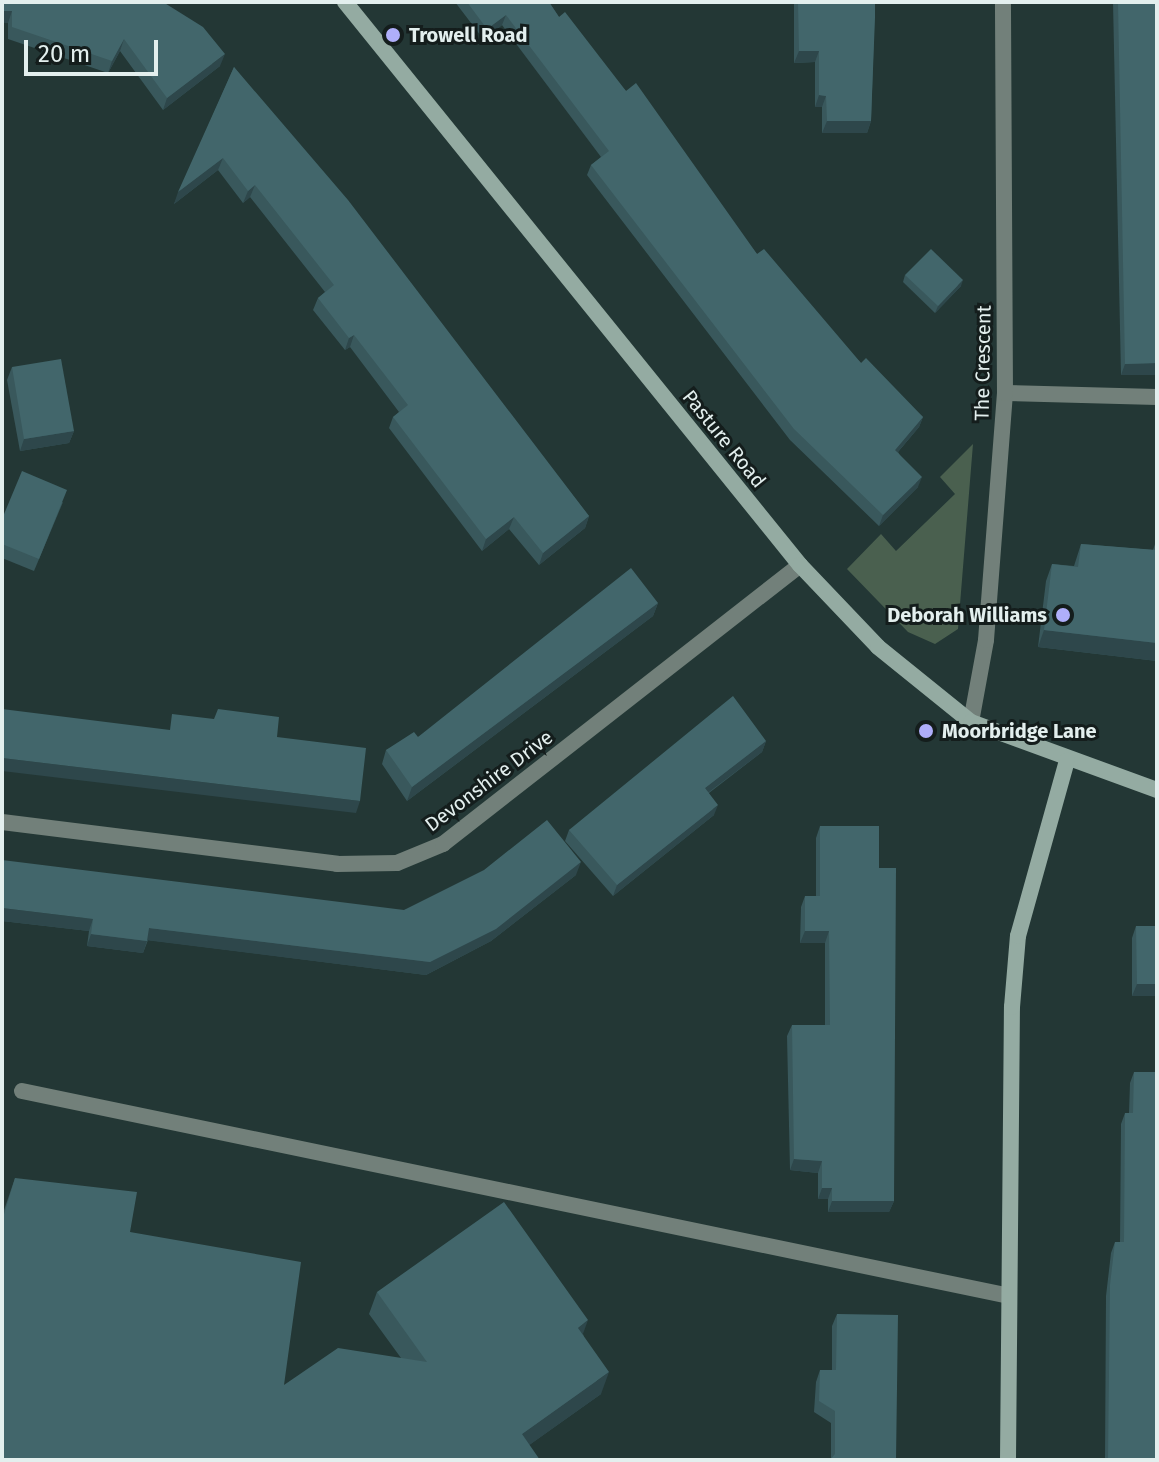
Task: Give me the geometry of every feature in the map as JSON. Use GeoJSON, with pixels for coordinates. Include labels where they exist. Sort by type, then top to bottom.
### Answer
{"type":"FeatureCollection","features":[{"type":"Feature","properties":{"kind":"main road","name":"Pasture Road"},"geometry":{"type":"LineString","coordinates":[[345,2],[800,565],[914,680],[971,722],[1067,761],[1157,790]]}},
{"type":"Feature","properties":{"kind":"main road"},"geometry":{"type":"LineString","coordinates":[[1008,1460],[1018,936],[1067,761]]}},
{"type":"Feature","properties":{"kind":"street","name":"The Crescent"},"geometry":{"type":"LineString","coordinates":[[971,722],[986,640],[1005,393],[1003,2]]}},
{"type":"Feature","properties":{"kind":"street"},"geometry":{"type":"LineString","coordinates":[[1005,393],[1157,397]]}},
{"type":"Feature","properties":{"kind":"street","name":"Devonshire Drive"},"geometry":{"type":"LineString","coordinates":[[2,822],[337,864],[397,863],[443,844],[800,565]]}},
{"type":"Feature","properties":{"kind":"street"},"geometry":{"type":"LineString","coordinates":[[22,1091],[1009,1296]]}},
{"type":"Feature","properties":{"kind":"green space"},"geometry":{"type":"Polygon","coordinates":[[[973,444],[958,629],[935,644],[908,632],[847,569],[881,534],[896,551],[955,494],[940,477],[973,444]]]}},
{"type":"Feature","properties":{"kind":"building"},"geometry":{"type":"Polygon","coordinates":[[[2,2],[163,2],[203,27],[225,54],[167,98],[124,39],[112,61],[12,27],[12,11],[2,11],[2,2]]]}},
{"type":"Feature","properties":{"kind":"building"},"geometry":{"type":"Polygon","coordinates":[[[467,2],[549,2],[559,17],[565,12],[626,91],[636,83],[757,254],[764,249],[861,363],[866,358],[923,417],[895,450],[922,477],[883,515],[794,429],[591,165],[609,151],[506,15],[487,29],[467,2]]]}},
{"type":"Feature","properties":{"kind":"building"},"geometry":{"type":"Polygon","coordinates":[[[798,2],[875,2],[871,121],[827,121],[826,96],[819,95],[819,51],[799,51],[798,2]]]}},
{"type":"Feature","properties":{"kind":"building"},"geometry":{"type":"Polygon","coordinates":[[[1118,2],[1157,2],[1157,363],[1125,364],[1118,2]]]}},
{"type":"Feature","properties":{"kind":"building"},"geometry":{"type":"Polygon","coordinates":[[[234,67],[348,200],[589,516],[543,553],[514,517],[486,539],[393,417],[408,405],[354,335],[349,338],[318,298],[334,285],[255,185],[248,191],[223,158],[178,192],[234,67]]]}},
{"type":"Feature","properties":{"kind":"building"},"geometry":{"type":"Polygon","coordinates":[[[931,249],[963,280],[938,306],[905,275],[931,249]]]}},
{"type":"Feature","properties":{"kind":"building"},"geometry":{"type":"Polygon","coordinates":[[[61,359],[74,431],[24,439],[12,367],[61,359]]]}},
{"type":"Feature","properties":{"kind":"building"},"geometry":{"type":"Polygon","coordinates":[[[22,471],[67,490],[39,559],[2,544],[2,519],[22,471]]]}},
{"type":"Feature","properties":{"kind":"building"},"geometry":{"type":"Polygon","coordinates":[[[1157,541],[1157,643],[1044,630],[1052,564],[1078,567],[1081,544],[1156,550],[1157,541]]]}},
{"type":"Feature","properties":{"kind":"building"},"geometry":{"type":"Polygon","coordinates":[[[631,568],[658,603],[412,787],[386,750],[414,732],[418,737],[631,568]]]}},
{"type":"Feature","properties":{"kind":"building"},"geometry":{"type":"Polygon","coordinates":[[[733,696],[766,741],[705,788],[718,805],[617,885],[569,830],[733,696]]]}},
{"type":"Feature","properties":{"kind":"building"},"geometry":{"type":"Polygon","coordinates":[[[2,709],[170,730],[172,714],[214,719],[218,709],[279,717],[277,737],[366,748],[360,801],[2,758],[2,709]]]}},
{"type":"Feature","properties":{"kind":"building"},"geometry":{"type":"Polygon","coordinates":[[[547,820],[581,862],[496,929],[430,962],[149,928],[147,941],[91,934],[93,919],[2,908],[2,860],[404,910],[484,870],[547,820]]]}},
{"type":"Feature","properties":{"kind":"building"},"geometry":{"type":"Polygon","coordinates":[[[820,826],[879,826],[879,868],[896,868],[894,1201],[832,1201],[832,1188],[822,1188],[822,1161],[794,1159],[792,1025],[830,1025],[829,931],[805,931],[805,896],[820,896],[820,826]]]}},
{"type":"Feature","properties":{"kind":"building"},"geometry":{"type":"Polygon","coordinates":[[[1136,926],[1157,926],[1157,984],[1137,984],[1136,926]]]}},
{"type":"Feature","properties":{"kind":"building"},"geometry":{"type":"Polygon","coordinates":[[[1134,1072],[1157,1072],[1157,1460],[1108,1460],[1110,1285],[1115,1242],[1124,1242],[1125,1113],[1133,1113],[1134,1072]]]}},
{"type":"Feature","properties":{"kind":"building"},"geometry":{"type":"Polygon","coordinates":[[[15,1178],[137,1192],[130,1232],[301,1262],[284,1385],[338,1348],[427,1362],[377,1292],[504,1202],[588,1320],[578,1328],[609,1372],[522,1434],[540,1460],[2,1460],[2,1221],[15,1178]]]}},
{"type":"Feature","properties":{"kind":"building"},"geometry":{"type":"Polygon","coordinates":[[[837,1314],[898,1315],[896,1460],[830,1460],[835,1454],[835,1411],[819,1401],[820,1370],[836,1370],[837,1314]]]}},
{"type":"Feature","properties":{"kind":"place","name":"Trowell Road"},"geometry":{"type":"Point","coordinates":[393,35]}},
{"type":"Feature","properties":{"kind":"place","name":"Deborah Williams"},"geometry":{"type":"Point","coordinates":[1063,615]}},
{"type":"Feature","properties":{"kind":"place","name":"Moorbridge Lane"},"geometry":{"type":"Point","coordinates":[926,731]}}]}
